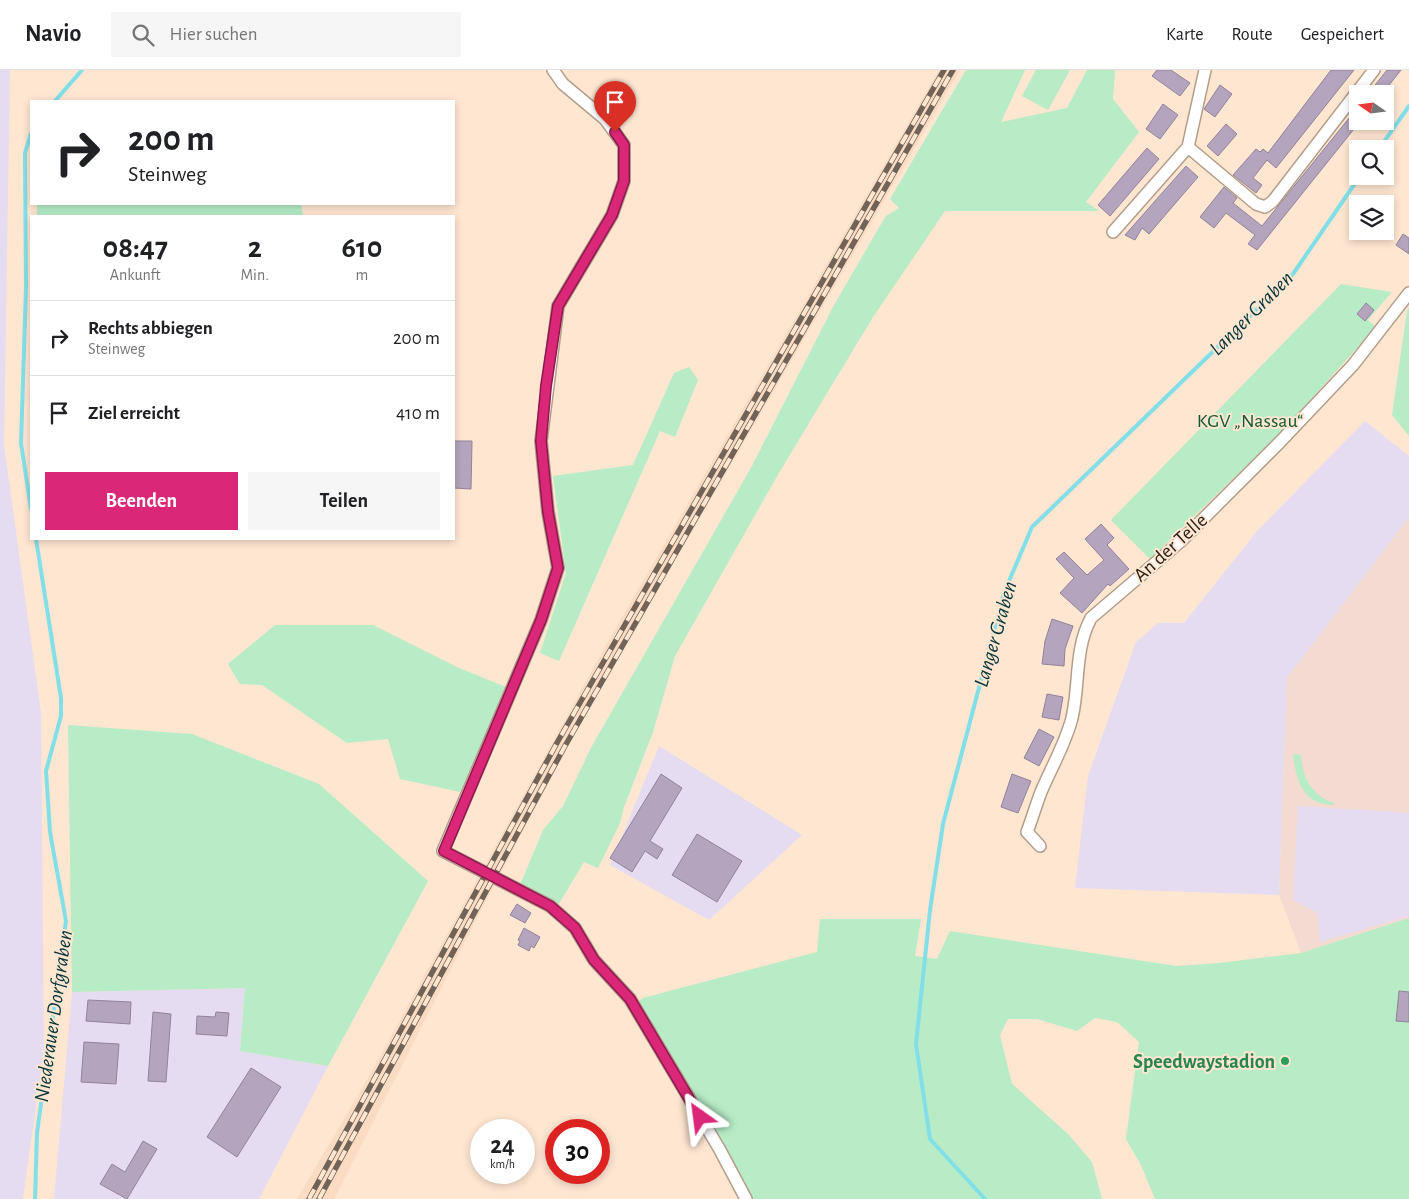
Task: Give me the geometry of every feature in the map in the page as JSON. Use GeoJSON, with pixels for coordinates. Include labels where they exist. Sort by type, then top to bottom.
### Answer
{"type":"FeatureCollection","features":[{"type":"Feature","properties":{"kind":"street"},"geometry":{"type":"LineString","coordinates":[[553,70],[563,84],[605,119],[624,145],[624,181],[612,215],[558,306],[541,441],[548,512],[558,568],[541,620],[444,851],[550,906],[575,928],[594,960],[630,999],[720,1150],[746,1199]]}},
{"type":"Feature","properties":{"kind":"street"},"geometry":{"type":"LineString","coordinates":[[1112,232],[1188,147],[1205,70]]}},
{"type":"Feature","properties":{"kind":"street"},"geometry":{"type":"LineString","coordinates":[[1188,147],[1260,207],[1269,205],[1374,70]]}},
{"type":"Feature","properties":{"kind":"street","name":"An der Telle"},"geometry":{"type":"LineString","coordinates":[[1040,846],[1027,832],[1040,794],[1067,736],[1074,707],[1078,656],[1083,636],[1091,618],[1181,541],[1287,435],[1353,365],[1409,293]]}},
{"type":"Feature","properties":{"kind":"shaded area"},"geometry":{"type":"Polygon","coordinates":[[[0,70],[10,70],[4,445],[41,713],[44,1048],[23,1199],[0,1199],[0,70]]]}},
{"type":"Feature","properties":{"kind":"shaded area"},"geometry":{"type":"Polygon","coordinates":[[[939,70],[960,70],[574,735],[481,910],[334,1199],[297,1199],[368,1078],[606,645],[939,70]]]}},
{"type":"Feature","properties":{"kind":"shaded area"},"geometry":{"type":"Polygon","coordinates":[[[1365,421],[1409,456],[1409,517],[1287,678],[1279,895],[1075,888],[1088,776],[1136,642],[1158,623],[1184,623],[1258,530],[1365,421]]]}},
{"type":"Feature","properties":{"kind":"shaded area"},"geometry":{"type":"Polygon","coordinates":[[[1409,517],[1409,918],[1301,953],[1279,895],[1287,678],[1409,517]]]}},
{"type":"Feature","properties":{"kind":"shaded area"},"geometry":{"type":"Polygon","coordinates":[[[659,746],[802,835],[709,920],[610,865],[659,746]]]}},
{"type":"Feature","properties":{"kind":"shaded area"},"geometry":{"type":"Polygon","coordinates":[[[1298,806],[1409,813],[1409,916],[1320,942],[1317,913],[1293,900],[1298,806]]]}},
{"type":"Feature","properties":{"kind":"shaded area"},"geometry":{"type":"Polygon","coordinates":[[[245,988],[240,1051],[328,1066],[259,1199],[54,1199],[72,992],[245,988]]]}},
{"type":"Feature","properties":{"kind":"green space"},"geometry":{"type":"Polygon","coordinates":[[[966,70],[1025,70],[1001,122],[1067,108],[1087,70],[1115,70],[1113,99],[1139,132],[1086,202],[1099,211],[945,211],[873,317],[780,471],[675,656],[653,732],[624,807],[620,823],[598,868],[584,862],[555,910],[518,890],[543,830],[563,806],[592,746],[752,466],[834,305],[886,216],[899,208],[890,199],[966,70]]]}},
{"type":"Feature","properties":{"kind":"green space"},"geometry":{"type":"Polygon","coordinates":[[[1036,70],[1070,70],[1048,110],[1022,96],[1036,70]]]}},
{"type":"Feature","properties":{"kind":"green space"},"geometry":{"type":"Polygon","coordinates":[[[37,205],[301,205],[303,215],[37,215],[37,205]]]}},
{"type":"Feature","properties":{"kind":"green space","name":"KGV „Nassau“"},"geometry":{"type":"Polygon","coordinates":[[[1341,284],[1392,292],[1368,320],[1376,327],[1284,429],[1150,559],[1111,520],[1341,284]]]}},
{"type":"Feature","properties":{"kind":"green space"},"geometry":{"type":"Polygon","coordinates":[[[1409,307],[1409,436],[1392,415],[1409,307]]]}},
{"type":"Feature","properties":{"kind":"green space"},"geometry":{"type":"Polygon","coordinates":[[[689,367],[698,380],[675,437],[660,431],[559,661],[540,653],[566,573],[553,476],[633,465],[674,373],[689,367]]]}},
{"type":"Feature","properties":{"kind":"green space"},"geometry":{"type":"Polygon","coordinates":[[[275,625],[373,625],[459,668],[506,687],[460,792],[400,779],[388,739],[347,743],[262,685],[240,684],[228,664],[275,625]]]}},
{"type":"Feature","properties":{"kind":"green space"},"geometry":{"type":"Polygon","coordinates":[[[68,725],[192,734],[319,784],[428,881],[328,1066],[240,1051],[245,988],[72,992],[68,725]]]}},
{"type":"Feature","properties":{"kind":"green space"},"geometry":{"type":"Polygon","coordinates":[[[1293,754],[1301,755],[1303,771],[1314,791],[1326,800],[1334,803],[1334,805],[1315,801],[1303,790],[1296,773],[1293,754]]]}},
{"type":"Feature","properties":{"kind":"green space"},"geometry":{"type":"Polygon","coordinates":[[[1409,918],[1409,1199],[1155,1199],[1141,1165],[1126,1139],[1139,1042],[1117,1022],[1095,1018],[1077,1031],[1037,1019],[1008,1019],[1000,1035],[1012,1084],[1069,1135],[1092,1162],[1102,1199],[752,1199],[725,1148],[639,1001],[643,998],[817,952],[820,919],[921,919],[915,956],[937,959],[950,931],[1176,966],[1301,953],[1409,918]]]}},
{"type":"Feature","properties":{"kind":"building"},"geometry":{"type":"Polygon","coordinates":[[[1157,70],[1171,70],[1190,83],[1180,96],[1152,76],[1157,70]]]}},
{"type":"Feature","properties":{"kind":"building"},"geometry":{"type":"Polygon","coordinates":[[[1331,70],[1354,70],[1276,168],[1267,160],[1253,178],[1262,185],[1256,193],[1233,175],[1256,149],[1260,152],[1263,149],[1268,153],[1331,70]]]}},
{"type":"Feature","properties":{"kind":"building"},"geometry":{"type":"Polygon","coordinates":[[[1387,70],[1401,70],[1389,85],[1375,85],[1387,70]]]}},
{"type":"Feature","properties":{"kind":"building"},"geometry":{"type":"Polygon","coordinates":[[[1220,85],[1232,94],[1215,117],[1204,109],[1220,85]]]}},
{"type":"Feature","properties":{"kind":"building"},"geometry":{"type":"Polygon","coordinates":[[[1163,104],[1178,115],[1160,139],[1146,129],[1163,104]]]}},
{"type":"Feature","properties":{"kind":"building"},"geometry":{"type":"Polygon","coordinates":[[[1349,118],[1349,130],[1353,130],[1257,250],[1248,244],[1255,235],[1226,213],[1214,228],[1200,217],[1224,187],[1237,198],[1233,203],[1262,226],[1349,118]]]}},
{"type":"Feature","properties":{"kind":"building"},"geometry":{"type":"Polygon","coordinates":[[[1226,124],[1237,134],[1218,156],[1207,146],[1226,124]]]}},
{"type":"Feature","properties":{"kind":"building"},"geometry":{"type":"Polygon","coordinates":[[[1147,148],[1159,159],[1110,216],[1098,205],[1147,148]]]}},
{"type":"Feature","properties":{"kind":"building"},"geometry":{"type":"Polygon","coordinates":[[[1186,166],[1198,177],[1149,234],[1142,228],[1135,240],[1125,235],[1186,166]]]}},
{"type":"Feature","properties":{"kind":"building"},"geometry":{"type":"Polygon","coordinates":[[[1403,234],[1409,238],[1409,254],[1396,245],[1403,234]]]}},
{"type":"Feature","properties":{"kind":"building"},"geometry":{"type":"Polygon","coordinates":[[[1366,303],[1374,310],[1365,321],[1357,314],[1366,303]]]}},
{"type":"Feature","properties":{"kind":"building"},"geometry":{"type":"Polygon","coordinates":[[[455,441],[472,441],[471,489],[455,488],[455,441]]]}},
{"type":"Feature","properties":{"kind":"building"},"geometry":{"type":"Polygon","coordinates":[[[1101,524],[1114,538],[1107,545],[1129,569],[1110,586],[1108,584],[1082,613],[1060,593],[1074,578],[1056,559],[1064,552],[1087,575],[1104,560],[1085,539],[1101,524]]]}},
{"type":"Feature","properties":{"kind":"building"},"geometry":{"type":"Polygon","coordinates":[[[1052,619],[1073,626],[1065,649],[1064,666],[1042,664],[1045,641],[1052,619]]]}},
{"type":"Feature","properties":{"kind":"building"},"geometry":{"type":"Polygon","coordinates":[[[1047,694],[1063,697],[1059,720],[1042,717],[1047,694]]]}},
{"type":"Feature","properties":{"kind":"building"},"geometry":{"type":"Polygon","coordinates":[[[1039,729],[1054,737],[1039,766],[1024,758],[1039,729]]]}},
{"type":"Feature","properties":{"kind":"building"},"geometry":{"type":"Polygon","coordinates":[[[661,774],[682,788],[650,841],[663,849],[657,859],[645,851],[632,872],[610,858],[661,774]]]}},
{"type":"Feature","properties":{"kind":"building"},"geometry":{"type":"Polygon","coordinates":[[[1012,774],[1031,781],[1018,813],[1001,807],[1012,774]]]}},
{"type":"Feature","properties":{"kind":"building"},"geometry":{"type":"Polygon","coordinates":[[[697,834],[742,861],[717,902],[672,875],[697,834]]]}},
{"type":"Feature","properties":{"kind":"building"},"geometry":{"type":"Polygon","coordinates":[[[517,904],[531,913],[525,923],[510,915],[517,904]]]}},
{"type":"Feature","properties":{"kind":"building"},"geometry":{"type":"Polygon","coordinates":[[[524,928],[540,937],[534,948],[531,946],[529,951],[518,945],[520,941],[518,940],[524,928]]]}},
{"type":"Feature","properties":{"kind":"building"},"geometry":{"type":"Polygon","coordinates":[[[1399,991],[1409,992],[1409,1022],[1396,1021],[1399,991]]]}},
{"type":"Feature","properties":{"kind":"building"},"geometry":{"type":"Polygon","coordinates":[[[88,1000],[131,1002],[130,1024],[86,1021],[88,1000]]]}},
{"type":"Feature","properties":{"kind":"building"},"geometry":{"type":"Polygon","coordinates":[[[153,1012],[171,1014],[166,1082],[148,1081],[153,1012]]]}},
{"type":"Feature","properties":{"kind":"building"},"geometry":{"type":"Polygon","coordinates":[[[216,1012],[229,1013],[227,1036],[196,1034],[197,1016],[215,1017],[216,1012]]]}},
{"type":"Feature","properties":{"kind":"building"},"geometry":{"type":"Polygon","coordinates":[[[84,1042],[119,1044],[116,1084],[81,1082],[84,1042]]]}},
{"type":"Feature","properties":{"kind":"building"},"geometry":{"type":"Polygon","coordinates":[[[251,1068],[281,1087],[237,1157],[207,1137],[251,1068]]]}},
{"type":"Feature","properties":{"kind":"building"},"geometry":{"type":"Polygon","coordinates":[[[143,1141],[157,1149],[127,1199],[100,1184],[112,1164],[125,1172],[143,1141]]]}},
{"type":"Feature","properties":{"kind":"waterway","name":"Niederauer Dorfgraben"},"geometry":{"type":"LineString","coordinates":[[56,100],[82,70]]}},
{"type":"Feature","properties":{"kind":"waterway","name":"Langer Graben"},"geometry":{"type":"LineString","coordinates":[[1385,140],[1409,106]]}},
{"type":"Feature","properties":{"kind":"waterway","name":"Niederauer Dorfgraben"},"geometry":{"type":"LineString","coordinates":[[30,136],[25,153],[26,287],[21,443],[30,502]]}},
{"type":"Feature","properties":{"kind":"waterway","name":"Langer Graben"},"geometry":{"type":"LineString","coordinates":[[985,1199],[930,1139],[916,1044],[930,910],[943,824],[1004,593],[1032,527],[1293,274],[1354,185]]}},
{"type":"Feature","properties":{"kind":"waterway","name":"Niederauer Dorfgraben"},"geometry":{"type":"LineString","coordinates":[[35,1199],[37,1133],[66,921],[50,832],[46,771],[61,716],[61,698],[36,540]]}},
{"type":"Feature","properties":{"kind":"railway"},"geometry":{"type":"LineString","coordinates":[[309,1199],[558,741],[944,70]]}},
{"type":"Feature","properties":{"kind":"railway"},"geometry":{"type":"LineString","coordinates":[[319,1199],[565,746],[953,70]]}},
{"type":"Feature","properties":{"kind":"place","name":"Speedwaystadion"},"geometry":{"type":"Point","coordinates":[1285,1061]}},
{"type":"Feature","properties":{"kind":"route"},"geometry":{"type":"LineString","coordinates":[[615,132],[624,145],[624,181],[612,215],[558,306],[546,386],[541,441],[548,512],[558,568],[541,620],[444,851],[550,906],[575,928],[594,960],[630,999],[700,1117]]}}]}
